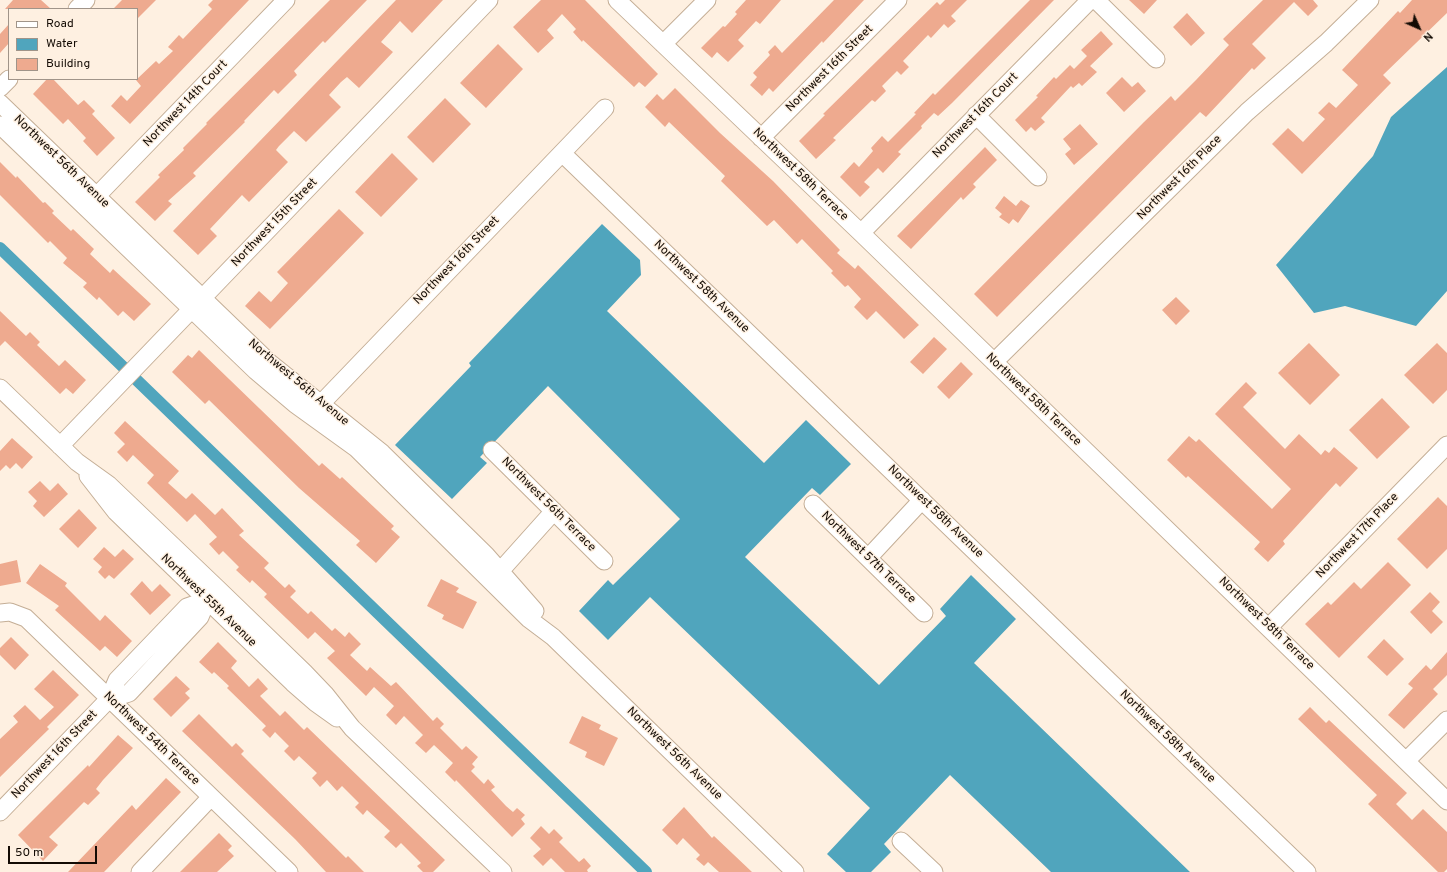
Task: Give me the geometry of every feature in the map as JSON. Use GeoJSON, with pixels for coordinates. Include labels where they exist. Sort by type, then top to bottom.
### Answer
{"type":"FeatureCollection","features":[{"type":"Feature","properties":{"kind":"street"},"geometry":{"type":"LineString","coordinates":[[78,8],[86,0]]}},
{"type":"Feature","properties":{"kind":"street","name":"Northwest 14th Court"},"geometry":{"type":"LineString","coordinates":[[91,202],[286,0]]}},
{"type":"Feature","properties":{"kind":"street","name":"Northwest 15th Street"},"geometry":{"type":"LineString","coordinates":[[60,446],[490,0]]}},
{"type":"Feature","properties":{"kind":"street","name":"Northwest 58th Terrace"},"geometry":{"type":"LineString","coordinates":[[617,0],[861,232],[1447,801]]}},
{"type":"Feature","properties":{"kind":"street"},"geometry":{"type":"LineString","coordinates":[[663,44],[707,0]]}},
{"type":"Feature","properties":{"kind":"street","name":"Northwest 16th Street"},"geometry":{"type":"LineString","coordinates":[[761,138],[898,0]]}},
{"type":"Feature","properties":{"kind":"street","name":"Northwest 16th Court"},"geometry":{"type":"LineString","coordinates":[[861,232],[1090,0]]}},
{"type":"Feature","properties":{"kind":"street"},"geometry":{"type":"LineString","coordinates":[[1096,0],[1156,59]]}},
{"type":"Feature","properties":{"kind":"street","name":"Northwest 16th Place"},"geometry":{"type":"LineString","coordinates":[[994,362],[1247,112],[1326,43],[1370,0]]}},
{"type":"Feature","properties":{"kind":"street"},"geometry":{"type":"LineString","coordinates":[[0,88],[8,80]]}},
{"type":"Feature","properties":{"kind":"street","name":"Northwest 56th Avenue"},"geometry":{"type":"LineString","coordinates":[[0,103],[91,202],[197,304],[271,364],[356,448],[496,576],[529,619],[553,637],[795,872]]}},
{"type":"Feature","properties":{"kind":"street","name":"Northwest 16th Street"},"geometry":{"type":"LineString","coordinates":[[315,409],[605,108]]}},
{"type":"Feature","properties":{"kind":"street"},"geometry":{"type":"LineString","coordinates":[[976,115],[1038,177]]}},
{"type":"Feature","properties":{"kind":"street","name":"Northwest 56th Avenue"},"geometry":{"type":"LineString","coordinates":[[0,125],[91,202]]}},
{"type":"Feature","properties":{"kind":"street","name":"Northwest 58th Avenue"},"geometry":{"type":"LineString","coordinates":[[562,153],[1307,872]]}},
{"type":"Feature","properties":{"kind":"street","name":"Northwest 55th Avenue"},"geometry":{"type":"LineString","coordinates":[[3,397],[77,462],[109,485],[212,594],[304,672],[352,728],[503,872]]}},
{"type":"Feature","properties":{"kind":"street","name":"Northwest 17th Place"},"geometry":{"type":"LineString","coordinates":[[1269,627],[1447,445]]}},
{"type":"Feature","properties":{"kind":"street","name":"Northwest 56th Terrace"},"geometry":{"type":"LineString","coordinates":[[492,450],[604,561]]}},
{"type":"Feature","properties":{"kind":"street"},"geometry":{"type":"LineString","coordinates":[[868,557],[922,500]]}},
{"type":"Feature","properties":{"kind":"street","name":"Northwest 57th Terrace"},"geometry":{"type":"LineString","coordinates":[[813,504],[924,613]]}},
{"type":"Feature","properties":{"kind":"street"},"geometry":{"type":"LineString","coordinates":[[496,576],[554,511]]}},
{"type":"Feature","properties":{"kind":"street","name":"Northwest 16th Street"},"geometry":{"type":"LineString","coordinates":[[0,812],[109,699],[117,680],[187,607],[212,594]]}},
{"type":"Feature","properties":{"kind":"street","name":"Northwest 54th Terrace"},"geometry":{"type":"LineString","coordinates":[[5,612],[26,618],[289,872]]}},
{"type":"Feature","properties":{"kind":"street"},"geometry":{"type":"LineString","coordinates":[[1406,761],[1447,720]]}},
{"type":"Feature","properties":{"kind":"street"},"geometry":{"type":"LineString","coordinates":[[140,872],[212,797]]}},
{"type":"Feature","properties":{"kind":"street"},"geometry":{"type":"LineString","coordinates":[[901,841],[934,872]]}},
{"type":"Feature","properties":{"kind":"water"},"geometry":{"type":"Polygon","coordinates":[[[1447,67],[1447,291],[1416,326],[1345,306],[1314,313],[1276,265],[1373,156],[1391,117],[1447,67]]]}},
{"type":"Feature","properties":{"kind":"water"},"geometry":{"type":"Polygon","coordinates":[[[602,224],[640,260],[641,275],[607,311],[764,463],[806,420],[851,464],[820,495],[812,488],[745,557],[879,685],[946,616],[940,609],[971,575],[1016,619],[974,663],[1190,872],[1051,872],[950,775],[884,844],[891,852],[871,872],[846,872],[827,854],[870,808],[650,597],[608,640],[579,611],[608,580],[613,585],[680,519],[548,386],[480,457],[487,463],[452,499],[395,445],[471,366],[469,363],[602,224]]]}},
{"type":"Feature","properties":{"kind":"building"},"geometry":{"type":"Polygon","coordinates":[[[13,0],[41,0],[50,8],[8,8],[5,9],[13,0]]]}},
{"type":"Feature","properties":{"kind":"building"},"geometry":{"type":"Polygon","coordinates":[[[122,0],[156,0],[138,18],[138,8],[114,8],[122,0]]]}},
{"type":"Feature","properties":{"kind":"building"},"geometry":{"type":"Polygon","coordinates":[[[213,0],[249,0],[130,124],[111,106],[121,95],[127,101],[141,86],[136,80],[138,80],[138,78],[156,61],[159,64],[173,51],[168,47],[179,35],[183,39],[212,9],[208,5],[213,0]]]}},
{"type":"Feature","properties":{"kind":"building"},"geometry":{"type":"Polygon","coordinates":[[[330,0],[367,0],[325,43],[323,41],[294,71],[297,75],[278,94],[274,90],[244,121],[245,122],[193,173],[196,176],[168,201],[172,204],[155,221],[135,202],[160,177],[158,175],[184,150],[183,148],[207,124],[206,123],[330,0]]]}},
{"type":"Feature","properties":{"kind":"building"},"geometry":{"type":"Polygon","coordinates":[[[396,0],[443,0],[412,33],[400,21],[381,42],[393,52],[359,88],[347,77],[341,82],[329,95],[341,107],[306,142],[294,131],[279,146],[276,150],[288,162],[249,202],[242,195],[210,229],[217,236],[198,255],[173,231],[396,0]]]}},
{"type":"Feature","properties":{"kind":"building"},"geometry":{"type":"Polygon","coordinates":[[[541,0],[585,0],[658,74],[645,87],[639,82],[634,87],[583,40],[582,42],[573,32],[576,29],[562,14],[547,30],[554,38],[538,53],[513,27],[541,0]]]}},
{"type":"Feature","properties":{"kind":"building"},"geometry":{"type":"Polygon","coordinates":[[[746,0],[781,0],[760,24],[756,21],[738,40],[744,46],[728,62],[717,52],[712,58],[701,48],[723,26],[725,27],[737,14],[735,12],[746,0]]]}},
{"type":"Feature","properties":{"kind":"building"},"geometry":{"type":"Polygon","coordinates":[[[834,0],[864,0],[773,92],[769,88],[762,96],[750,85],[757,77],[753,73],[770,55],[768,52],[775,45],[782,53],[834,0]]]}},
{"type":"Feature","properties":{"kind":"building"},"geometry":{"type":"Polygon","coordinates":[[[945,0],[967,0],[951,16],[956,21],[948,28],[944,24],[931,38],[928,35],[903,61],[909,67],[901,75],[897,71],[882,86],[886,91],[875,102],[872,100],[833,138],[836,140],[816,159],[799,141],[825,115],[823,114],[937,2],[940,5],[945,0]]]}},
{"type":"Feature","properties":{"kind":"building"},"geometry":{"type":"Polygon","coordinates":[[[1030,0],[1054,0],[952,103],[938,116],[934,113],[921,126],[922,128],[898,152],[901,154],[883,173],[878,168],[864,182],[870,187],[860,197],[840,177],[854,162],[859,167],[873,151],[871,148],[882,136],[888,142],[916,114],[914,113],[933,93],[935,95],[1030,0]]]}},
{"type":"Feature","properties":{"kind":"building"},"geometry":{"type":"Polygon","coordinates":[[[1129,0],[1157,0],[1144,14],[1129,0]]]}},
{"type":"Feature","properties":{"kind":"building"},"geometry":{"type":"Polygon","coordinates":[[[1263,0],[1313,0],[1318,6],[1308,16],[1294,2],[1252,44],[1266,58],[1254,70],[1252,68],[1206,117],[1200,112],[997,317],[974,294],[1144,122],[1171,96],[1175,101],[1196,80],[1229,45],[1223,39],[1263,0]]]}},
{"type":"Feature","properties":{"kind":"building"},"geometry":{"type":"Polygon","coordinates":[[[1412,0],[1447,0],[1447,13],[1383,75],[1391,83],[1302,174],[1272,144],[1288,128],[1303,142],[1325,119],[1318,113],[1329,102],[1336,108],[1358,85],[1342,70],[1398,11],[1400,13],[1412,0]]]}},
{"type":"Feature","properties":{"kind":"building"},"geometry":{"type":"Polygon","coordinates":[[[1187,13],[1205,33],[1191,46],[1173,27],[1187,13]]]}},
{"type":"Feature","properties":{"kind":"building"},"geometry":{"type":"Polygon","coordinates":[[[8,25],[8,44],[0,53],[0,34],[8,25]]]}},
{"type":"Feature","properties":{"kind":"building"},"geometry":{"type":"Polygon","coordinates":[[[1101,31],[1113,44],[1090,66],[1097,72],[1082,86],[1079,83],[1073,88],[1071,86],[1041,118],[1045,122],[1035,131],[1031,127],[1026,132],[1015,120],[1038,97],[1036,96],[1054,77],[1056,79],[1070,65],[1074,69],[1087,56],[1081,50],[1101,31]]]}},
{"type":"Feature","properties":{"kind":"building"},"geometry":{"type":"Polygon","coordinates":[[[498,44],[523,69],[486,108],[460,83],[498,44]]]}},
{"type":"Feature","properties":{"kind":"building"},"geometry":{"type":"Polygon","coordinates":[[[1122,77],[1132,87],[1138,82],[1146,91],[1124,112],[1106,93],[1122,77]]]}},
{"type":"Feature","properties":{"kind":"building"},"geometry":{"type":"Polygon","coordinates":[[[46,80],[54,80],[78,105],[84,100],[95,111],[92,114],[115,138],[97,156],[83,141],[86,138],[68,119],[63,124],[33,94],[46,80]]]}},
{"type":"Feature","properties":{"kind":"building"},"geometry":{"type":"Polygon","coordinates":[[[675,88],[720,133],[773,181],[840,250],[837,253],[855,269],[858,265],[919,325],[904,339],[876,311],[867,320],[854,307],[861,299],[848,285],[845,287],[831,273],[833,271],[802,239],[797,244],[774,220],[767,226],[721,181],[725,176],[669,122],[665,127],[645,107],[657,94],[663,100],[675,88]]]}},
{"type":"Feature","properties":{"kind":"building"},"geometry":{"type":"Polygon","coordinates":[[[445,98],[471,124],[433,163],[407,137],[445,98]]]}},
{"type":"Feature","properties":{"kind":"building"},"geometry":{"type":"Polygon","coordinates":[[[1080,124],[1098,144],[1074,165],[1065,154],[1071,149],[1063,139],[1080,124]]]}},
{"type":"Feature","properties":{"kind":"building"},"geometry":{"type":"Polygon","coordinates":[[[985,147],[997,160],[973,184],[976,187],[963,200],[961,197],[911,249],[897,236],[985,147]]]}},
{"type":"Feature","properties":{"kind":"building"},"geometry":{"type":"Polygon","coordinates":[[[392,153],[418,179],[381,217],[355,192],[392,153]]]}},
{"type":"Feature","properties":{"kind":"building"},"geometry":{"type":"Polygon","coordinates":[[[0,162],[16,178],[17,176],[43,203],[45,202],[54,211],[52,213],[71,231],[73,229],[94,249],[90,254],[110,273],[113,269],[151,304],[134,321],[123,311],[118,316],[99,297],[97,300],[83,287],[87,283],[63,263],[67,258],[50,241],[48,243],[0,195],[0,162]]]}},
{"type":"Feature","properties":{"kind":"building"},"geometry":{"type":"Polygon","coordinates":[[[1004,196],[1016,206],[1021,200],[1030,206],[1018,223],[1013,219],[1009,224],[999,217],[1002,214],[995,208],[1004,196]]]}},
{"type":"Feature","properties":{"kind":"building"},"geometry":{"type":"Polygon","coordinates":[[[339,209],[364,233],[270,329],[245,306],[259,291],[271,302],[288,283],[277,272],[339,209]]]}},
{"type":"Feature","properties":{"kind":"building"},"geometry":{"type":"Polygon","coordinates":[[[1176,297],[1190,311],[1176,325],[1162,310],[1176,297]]]}},
{"type":"Feature","properties":{"kind":"building"},"geometry":{"type":"Polygon","coordinates":[[[0,311],[26,336],[30,332],[40,342],[37,345],[59,366],[65,360],[86,380],[73,394],[66,388],[60,394],[5,341],[0,346],[0,311]]]}},
{"type":"Feature","properties":{"kind":"building"},"geometry":{"type":"Polygon","coordinates":[[[934,337],[947,349],[923,374],[910,362],[934,337]]]}},
{"type":"Feature","properties":{"kind":"building"},"geometry":{"type":"Polygon","coordinates":[[[1309,343],[1340,375],[1310,405],[1278,373],[1309,343]]]}},
{"type":"Feature","properties":{"kind":"building"},"geometry":{"type":"Polygon","coordinates":[[[1437,343],[1447,353],[1447,390],[1433,404],[1404,375],[1437,343]]]}},
{"type":"Feature","properties":{"kind":"building"},"geometry":{"type":"Polygon","coordinates":[[[199,350],[319,466],[322,463],[340,479],[342,477],[394,526],[391,529],[400,537],[376,563],[356,545],[360,541],[299,488],[209,400],[205,404],[172,372],[188,355],[192,358],[199,350]]]}},
{"type":"Feature","properties":{"kind":"building"},"geometry":{"type":"Polygon","coordinates":[[[961,362],[973,374],[949,399],[937,387],[961,362]]]}},
{"type":"Feature","properties":{"kind":"building"},"geometry":{"type":"Polygon","coordinates":[[[1246,382],[1257,393],[1243,407],[1285,449],[1299,434],[1321,455],[1325,450],[1329,453],[1334,447],[1358,468],[1340,487],[1336,483],[1283,541],[1285,544],[1268,562],[1254,549],[1260,542],[1188,476],[1186,478],[1167,460],[1189,436],[1196,442],[1199,439],[1272,509],[1291,489],[1215,414],[1246,382]]]}},
{"type":"Feature","properties":{"kind":"building"},"geometry":{"type":"Polygon","coordinates":[[[1382,398],[1410,427],[1377,459],[1349,430],[1382,398]]]}},
{"type":"Feature","properties":{"kind":"building"},"geometry":{"type":"Polygon","coordinates":[[[125,421],[179,471],[168,483],[186,499],[192,493],[215,515],[222,508],[244,531],[239,535],[269,563],[264,568],[285,588],[289,584],[296,591],[290,597],[308,614],[311,611],[332,631],[335,628],[345,637],[349,632],[361,644],[350,655],[367,671],[370,667],[391,686],[396,682],[433,721],[437,717],[444,724],[440,728],[462,750],[466,746],[478,757],[472,764],[475,767],[471,771],[484,784],[488,779],[495,787],[491,790],[513,812],[517,808],[525,815],[521,819],[525,824],[512,837],[456,780],[455,782],[445,772],[453,763],[434,745],[426,753],[415,743],[423,735],[404,716],[396,725],[386,715],[394,706],[374,687],[366,696],[327,658],[335,651],[315,632],[308,639],[264,597],[267,594],[252,580],[250,583],[236,570],[239,567],[223,551],[219,555],[209,544],[217,537],[195,514],[187,522],[147,483],[154,475],[133,455],[127,462],[117,452],[125,444],[114,433],[125,421]]]}},
{"type":"Feature","properties":{"kind":"building"},"geometry":{"type":"Polygon","coordinates":[[[12,438],[33,457],[22,469],[16,463],[10,469],[6,465],[0,471],[0,451],[12,438]]]}},
{"type":"Feature","properties":{"kind":"building"},"geometry":{"type":"Polygon","coordinates":[[[40,481],[50,491],[58,483],[68,494],[44,517],[33,506],[37,501],[28,492],[40,481]]]}},
{"type":"Feature","properties":{"kind":"building"},"geometry":{"type":"Polygon","coordinates":[[[1438,497],[1447,506],[1447,549],[1427,569],[1397,539],[1438,497]]]}},
{"type":"Feature","properties":{"kind":"building"},"geometry":{"type":"Polygon","coordinates":[[[79,509],[97,528],[78,548],[59,529],[79,509]]]}},
{"type":"Feature","properties":{"kind":"building"},"geometry":{"type":"Polygon","coordinates":[[[104,547],[115,557],[123,549],[134,559],[114,579],[109,575],[105,579],[98,572],[102,567],[93,559],[104,547]]]}},
{"type":"Feature","properties":{"kind":"building"},"geometry":{"type":"Polygon","coordinates":[[[17,560],[21,582],[0,586],[0,564],[17,560]]]}},
{"type":"Feature","properties":{"kind":"building"},"geometry":{"type":"Polygon","coordinates":[[[1388,562],[1411,585],[1339,658],[1305,624],[1328,602],[1331,605],[1354,582],[1361,589],[1388,562]]]}},
{"type":"Feature","properties":{"kind":"building"},"geometry":{"type":"Polygon","coordinates":[[[40,564],[67,583],[65,586],[100,621],[105,615],[132,641],[117,657],[105,646],[100,651],[55,610],[59,606],[26,583],[40,564]]]}},
{"type":"Feature","properties":{"kind":"building"},"geometry":{"type":"Polygon","coordinates":[[[441,579],[459,588],[456,592],[477,602],[463,629],[442,619],[444,615],[427,606],[441,579]]]}},
{"type":"Feature","properties":{"kind":"building"},"geometry":{"type":"Polygon","coordinates":[[[142,581],[152,592],[160,584],[171,595],[150,615],[130,594],[142,581]]]}},
{"type":"Feature","properties":{"kind":"building"},"geometry":{"type":"Polygon","coordinates":[[[1430,592],[1440,602],[1432,611],[1443,622],[1431,634],[1410,612],[1430,592]]]}},
{"type":"Feature","properties":{"kind":"building"},"geometry":{"type":"Polygon","coordinates":[[[11,637],[29,655],[15,670],[0,655],[0,648],[11,637]]]}},
{"type":"Feature","properties":{"kind":"building"},"geometry":{"type":"Polygon","coordinates":[[[1384,639],[1404,659],[1387,676],[1367,657],[1384,639]]]}},
{"type":"Feature","properties":{"kind":"building"},"geometry":{"type":"Polygon","coordinates":[[[218,642],[237,661],[231,668],[249,687],[258,678],[268,689],[260,696],[280,716],[285,711],[304,730],[307,727],[445,860],[433,872],[423,872],[417,866],[421,863],[401,843],[396,848],[384,837],[390,831],[367,810],[363,815],[355,807],[359,803],[342,786],[337,791],[327,780],[320,787],[312,778],[317,773],[299,756],[294,761],[284,751],[289,746],[275,732],[270,738],[262,730],[266,726],[227,688],[229,686],[214,672],[212,674],[199,662],[218,642]]]}},
{"type":"Feature","properties":{"kind":"building"},"geometry":{"type":"Polygon","coordinates":[[[1447,652],[1447,675],[1433,689],[1438,694],[1404,729],[1388,715],[1413,688],[1408,684],[1426,665],[1431,670],[1447,652]]]}},
{"type":"Feature","properties":{"kind":"building"},"geometry":{"type":"Polygon","coordinates":[[[53,670],[79,695],[47,727],[49,729],[0,777],[0,739],[18,722],[13,716],[25,705],[40,720],[54,707],[34,689],[53,670]]]}},
{"type":"Feature","properties":{"kind":"building"},"geometry":{"type":"Polygon","coordinates":[[[176,676],[190,689],[185,693],[190,698],[171,717],[153,699],[176,676]]]}},
{"type":"Feature","properties":{"kind":"building"},"geometry":{"type":"Polygon","coordinates":[[[1310,707],[1326,723],[1329,720],[1407,793],[1396,804],[1412,820],[1423,809],[1447,832],[1447,869],[1444,872],[1438,872],[1368,804],[1377,795],[1298,719],[1310,707]]]}},
{"type":"Feature","properties":{"kind":"building"},"geometry":{"type":"Polygon","coordinates":[[[199,714],[232,747],[236,743],[244,751],[241,754],[346,858],[348,856],[364,872],[326,872],[295,839],[182,731],[199,714]]]}},
{"type":"Feature","properties":{"kind":"building"},"geometry":{"type":"Polygon","coordinates":[[[582,716],[601,725],[599,729],[618,738],[604,766],[585,757],[587,752],[569,743],[582,716]]]}},
{"type":"Feature","properties":{"kind":"building"},"geometry":{"type":"Polygon","coordinates":[[[118,735],[133,748],[96,789],[100,793],[88,805],[84,802],[49,837],[58,845],[43,861],[18,835],[88,765],[89,767],[118,735]]]}},
{"type":"Feature","properties":{"kind":"building"},"geometry":{"type":"Polygon","coordinates":[[[166,778],[181,792],[104,872],[68,872],[132,805],[136,810],[166,778]]]}},
{"type":"Feature","properties":{"kind":"building"},"geometry":{"type":"Polygon","coordinates":[[[684,807],[712,838],[714,836],[752,872],[719,872],[708,862],[704,866],[696,859],[700,855],[683,838],[677,845],[662,830],[684,807]]]}},
{"type":"Feature","properties":{"kind":"building"},"geometry":{"type":"Polygon","coordinates":[[[541,826],[549,834],[554,829],[563,838],[559,842],[579,862],[584,858],[591,866],[587,870],[588,872],[565,872],[551,858],[543,866],[533,856],[541,849],[530,838],[541,826]]]}},
{"type":"Feature","properties":{"kind":"building"},"geometry":{"type":"Polygon","coordinates":[[[219,833],[232,846],[228,850],[234,856],[217,872],[180,872],[219,833]]]}},
{"type":"Feature","properties":{"kind":"waterway"},"geometry":{"type":"LineString","coordinates":[[0,248],[646,872]]}}]}
